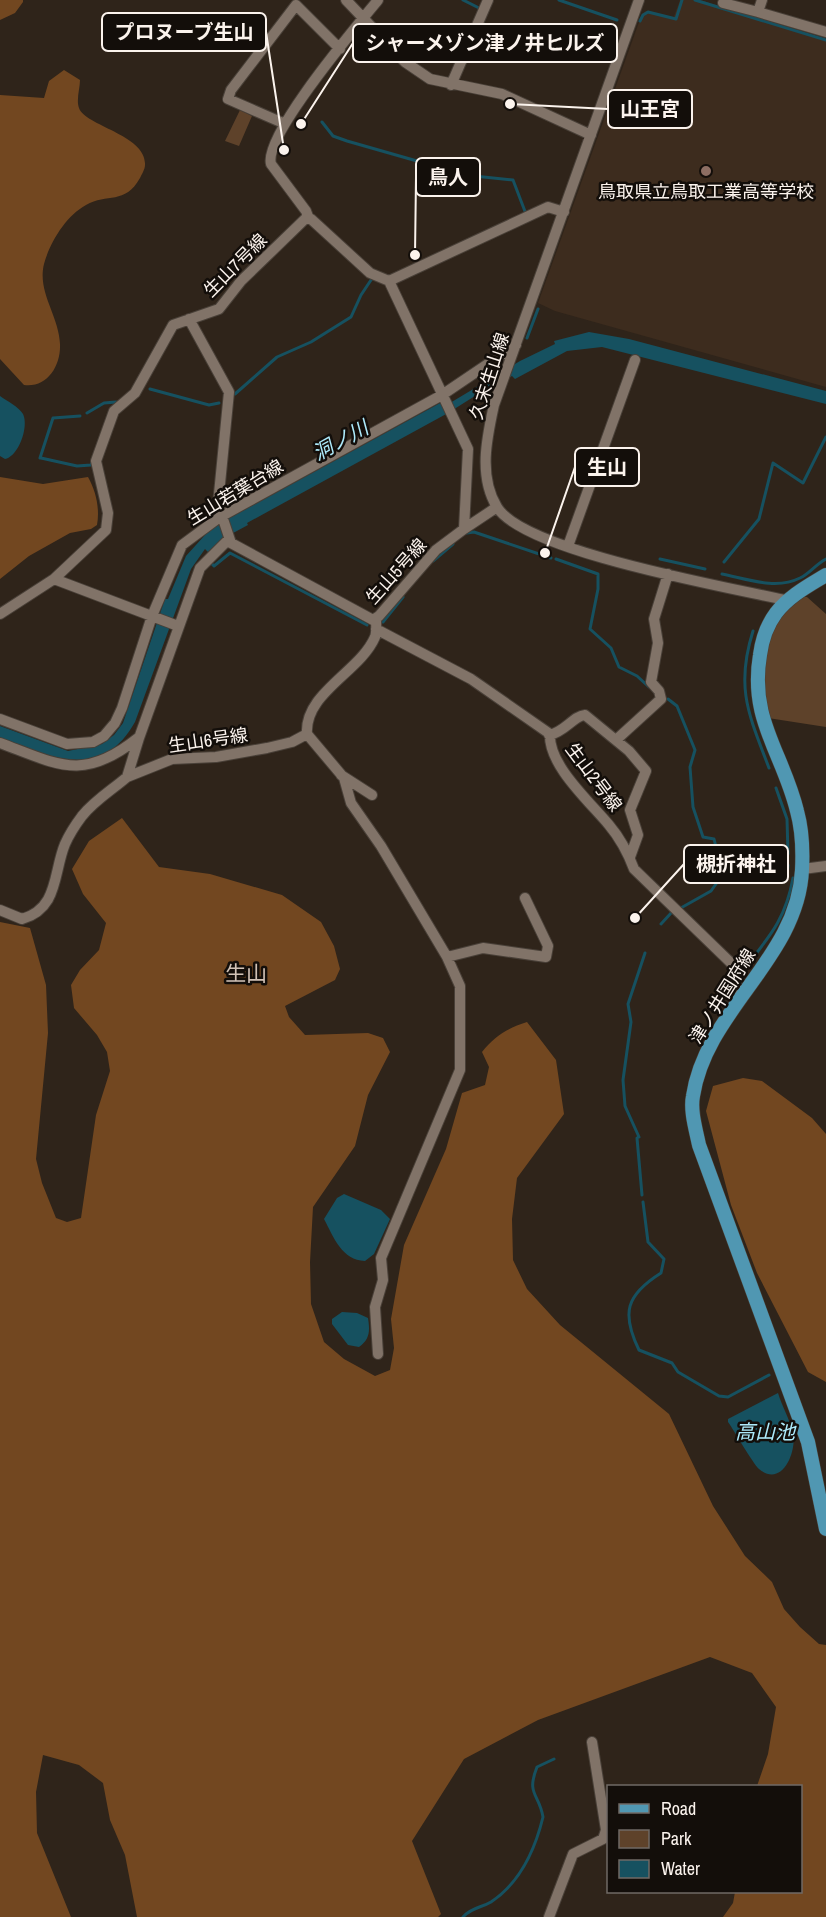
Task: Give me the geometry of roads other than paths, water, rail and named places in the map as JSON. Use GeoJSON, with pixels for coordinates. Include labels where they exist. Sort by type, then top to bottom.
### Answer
{"type":"FeatureCollection","features":[{"type":"Feature","properties":{"kind":"main road","name":"津ノ井国府線"},"geometry":{"type":"LineString","coordinates":[[826,575],[789,601],[767,627],[757,671],[757,700],[797,811],[802,868],[800,892],[785,932],[718,1030],[702,1061],[693,1097],[694,1122],[699,1145],[808,1442],[826,1529]]}},
{"type":"Feature","properties":{"kind":"street"},"geometry":{"type":"LineString","coordinates":[[346,0],[405,62],[430,79],[513,98],[591,135]]}},
{"type":"Feature","properties":{"kind":"street"},"geometry":{"type":"LineString","coordinates":[[378,0],[283,123],[269,158],[306,211],[309,219],[370,273],[389,281],[468,449],[464,529]]}},
{"type":"Feature","properties":{"kind":"street"},"geometry":{"type":"LineString","coordinates":[[451,85],[488,0]]}},
{"type":"Feature","properties":{"kind":"street","name":"久末生山線"},"geometry":{"type":"LineString","coordinates":[[497,507],[484,460],[494,405],[639,0]]}},
{"type":"Feature","properties":{"kind":"street"},"geometry":{"type":"LineString","coordinates":[[758,12],[762,0]]}},
{"type":"Feature","properties":{"kind":"street"},"geometry":{"type":"LineString","coordinates":[[723,3],[826,32]]}},
{"type":"Feature","properties":{"kind":"street"},"geometry":{"type":"LineString","coordinates":[[283,123],[228,99],[231,90],[296,5],[340,49]]}},
{"type":"Feature","properties":{"kind":"street"},"geometry":{"type":"LineString","coordinates":[[389,281],[548,207],[564,212]]}},
{"type":"Feature","properties":{"kind":"street","name":"生山7号線"},"geometry":{"type":"LineString","coordinates":[[54,579],[106,530],[108,513],[96,461],[114,411],[135,393],[173,325],[219,309],[241,281],[304,219],[309,219]]}},
{"type":"Feature","properties":{"kind":"street"},"geometry":{"type":"LineString","coordinates":[[189,319],[229,392],[218,504],[220,517],[229,539]]}},
{"type":"Feature","properties":{"kind":"street","name":"生山若葉台線"},"geometry":{"type":"LineString","coordinates":[[0,719],[67,744],[93,742],[104,736],[115,723],[122,708],[152,616],[182,545],[220,517],[442,395],[516,345]]}},
{"type":"Feature","properties":{"kind":"street"},"geometry":{"type":"LineString","coordinates":[[568,546],[635,360]]}},
{"type":"Feature","properties":{"kind":"street"},"geometry":{"type":"LineString","coordinates":[[497,507],[515,523],[546,539],[668,574],[789,601]]}},
{"type":"Feature","properties":{"kind":"street","name":"生山5号線"},"geometry":{"type":"LineString","coordinates":[[229,539],[231,543],[264,563],[376,623],[436,550],[497,507]]}},
{"type":"Feature","properties":{"kind":"street","name":"生山6号線"},"geometry":{"type":"LineString","coordinates":[[127,777],[200,568],[229,539]]}},
{"type":"Feature","properties":{"kind":"street"},"geometry":{"type":"LineString","coordinates":[[616,740],[662,699],[659,691],[651,682],[658,643],[654,620],[668,574]]}},
{"type":"Feature","properties":{"kind":"street"},"geometry":{"type":"LineString","coordinates":[[0,614],[54,579],[178,626]]}},
{"type":"Feature","properties":{"kind":"street"},"geometry":{"type":"LineString","coordinates":[[372,795],[341,774],[307,734],[308,716],[365,651],[376,635],[376,623]]}},
{"type":"Feature","properties":{"kind":"street","name":"生山2号線"},"geometry":{"type":"LineString","coordinates":[[376,623],[471,679],[549,735],[550,746],[570,780],[609,825],[630,858],[634,869],[732,964],[738,990],[743,994]]}},
{"type":"Feature","properties":{"kind":"street"},"geometry":{"type":"LineString","coordinates":[[549,735],[560,733],[579,716],[585,715],[616,740],[646,771],[630,810],[638,835],[630,858]]}},
{"type":"Feature","properties":{"kind":"street","name":"生山6号線"},"geometry":{"type":"LineString","coordinates":[[127,777],[172,759],[216,757],[267,748],[292,742],[307,734]]}},
{"type":"Feature","properties":{"kind":"street"},"geometry":{"type":"LineString","coordinates":[[0,744],[56,764],[74,767],[97,764],[122,751],[139,738]]}},
{"type":"Feature","properties":{"kind":"street"},"geometry":{"type":"LineString","coordinates":[[341,774],[351,803],[381,846],[447,957],[460,993],[460,1070],[381,1258],[383,1281],[375,1307],[378,1354]]}},
{"type":"Feature","properties":{"kind":"street"},"geometry":{"type":"LineString","coordinates":[[0,910],[22,919],[40,910],[50,898],[65,844],[81,817],[101,797],[127,777]]}},
{"type":"Feature","properties":{"kind":"street"},"geometry":{"type":"LineString","coordinates":[[802,868],[826,866]]}},
{"type":"Feature","properties":{"kind":"street"},"geometry":{"type":"LineString","coordinates":[[447,957],[483,948],[546,957],[548,946],[525,898]]}},
{"type":"Feature","properties":{"kind":"street"},"geometry":{"type":"LineString","coordinates":[[549,1917],[573,1854],[603,1839],[606,1830],[592,1742]]}},
{"type":"Feature","properties":{"kind":"water"},"geometry":{"type":"Polygon","coordinates":[[[589,332],[629,339],[826,391],[826,404],[602,347],[567,351],[515,379],[512,376],[486,389],[448,413],[247,523],[248,525],[222,539],[208,552],[205,549],[191,569],[135,722],[121,741],[106,753],[90,759],[73,760],[37,752],[0,738],[0,726],[68,751],[102,744],[114,735],[123,723],[165,599],[168,599],[186,556],[205,535],[204,532],[442,402],[450,403],[520,361],[555,344],[554,341],[589,332]]]}},
{"type":"Feature","properties":{"kind":"water"},"geometry":{"type":"Polygon","coordinates":[[[0,396],[19,409],[25,419],[22,440],[15,452],[5,459],[0,456],[0,396]]]}},
{"type":"Feature","properties":{"kind":"water"},"geometry":{"type":"Polygon","coordinates":[[[344,1194],[381,1210],[390,1219],[374,1254],[365,1261],[350,1257],[340,1247],[324,1219],[337,1198],[344,1194]]]}},
{"type":"Feature","properties":{"kind":"water"},"geometry":{"type":"Polygon","coordinates":[[[342,1312],[357,1313],[368,1318],[368,1334],[359,1347],[348,1345],[332,1324],[332,1319],[342,1312]]]}},
{"type":"Feature","properties":{"kind":"water","name":"高山池"},"geometry":{"type":"Polygon","coordinates":[[[778,1393],[793,1433],[793,1449],[781,1471],[767,1474],[756,1465],[728,1419],[778,1393]]]}},
{"type":"Feature","properties":{"kind":"waterway"},"geometry":{"type":"LineString","coordinates":[[463,0],[479,8]]}},
{"type":"Feature","properties":{"kind":"waterway"},"geometry":{"type":"LineString","coordinates":[[559,0],[617,20]]}},
{"type":"Feature","properties":{"kind":"waterway"},"geometry":{"type":"LineString","coordinates":[[640,21],[648,12],[676,19],[682,0]]}},
{"type":"Feature","properties":{"kind":"waterway"},"geometry":{"type":"LineString","coordinates":[[695,0],[826,40]]}},
{"type":"Feature","properties":{"kind":"waterway"},"geometry":{"type":"LineString","coordinates":[[322,122],[333,136],[431,165]]}},
{"type":"Feature","properties":{"kind":"waterway"},"geometry":{"type":"LineString","coordinates":[[437,161],[460,163],[474,176],[513,180],[526,214]]}},
{"type":"Feature","properties":{"kind":"waterway"},"geometry":{"type":"LineString","coordinates":[[235,394],[277,357],[311,342],[351,317],[361,295],[373,277]]}},
{"type":"Feature","properties":{"kind":"waterway"},"geometry":{"type":"LineString","coordinates":[[527,338],[538,309]]}},
{"type":"Feature","properties":{"kind":"waterway"},"geometry":{"type":"LineString","coordinates":[[150,389],[209,405],[219,403]]}},
{"type":"Feature","properties":{"kind":"waterway"},"geometry":{"type":"LineString","coordinates":[[87,413],[104,403],[116,402]]}},
{"type":"Feature","properties":{"kind":"waterway"},"geometry":{"type":"LineString","coordinates":[[40,458],[53,418],[80,416]]}},
{"type":"Feature","properties":{"kind":"waterway"},"geometry":{"type":"LineString","coordinates":[[724,562],[759,519],[773,463],[803,483],[826,437]]}},
{"type":"Feature","properties":{"kind":"waterway"},"geometry":{"type":"LineString","coordinates":[[41,458],[77,466],[91,465],[92,462]]}},
{"type":"Feature","properties":{"kind":"waterway"},"geometry":{"type":"LineString","coordinates":[[467,533],[474,532],[551,558]]}},
{"type":"Feature","properties":{"kind":"waterway"},"geometry":{"type":"LineString","coordinates":[[433,561],[453,544]]}},
{"type":"Feature","properties":{"kind":"waterway"},"geometry":{"type":"LineString","coordinates":[[212,564],[214,566],[230,553],[367,625]]}},
{"type":"Feature","properties":{"kind":"waterway"},"geometry":{"type":"LineString","coordinates":[[556,559],[598,574],[598,589],[590,629],[611,648],[619,667],[637,676],[649,687]]}},
{"type":"Feature","properties":{"kind":"waterway"},"geometry":{"type":"LineString","coordinates":[[660,559],[705,569]]}},
{"type":"Feature","properties":{"kind":"waterway"},"geometry":{"type":"LineString","coordinates":[[722,574],[761,582],[781,583],[803,576],[826,559]]}},
{"type":"Feature","properties":{"kind":"waterway"},"geometry":{"type":"LineString","coordinates":[[383,622],[403,597]]}},
{"type":"Feature","properties":{"kind":"waterway"},"geometry":{"type":"LineString","coordinates":[[753,631],[745,669],[745,685],[750,716],[769,768]]}},
{"type":"Feature","properties":{"kind":"waterway"},"geometry":{"type":"LineString","coordinates":[[668,699],[677,706],[695,750],[690,767],[693,807],[703,837],[714,839],[723,874],[711,891],[679,909]]}},
{"type":"Feature","properties":{"kind":"waterway"},"geometry":{"type":"LineString","coordinates":[[776,788],[787,819],[788,854]]}},
{"type":"Feature","properties":{"kind":"waterway"},"geometry":{"type":"LineString","coordinates":[[787,876],[788,865]]}},
{"type":"Feature","properties":{"kind":"waterway"},"geometry":{"type":"LineString","coordinates":[[740,974],[780,919],[793,878]]}},
{"type":"Feature","properties":{"kind":"waterway"},"geometry":{"type":"LineString","coordinates":[[661,924],[672,912]]}},
{"type":"Feature","properties":{"kind":"waterway"},"geometry":{"type":"LineString","coordinates":[[639,1137],[625,1106],[623,1080],[631,1022],[628,1004],[645,953]]}},
{"type":"Feature","properties":{"kind":"waterway"},"geometry":{"type":"LineString","coordinates":[[637,1138],[642,1195]]}},
{"type":"Feature","properties":{"kind":"waterway"},"geometry":{"type":"LineString","coordinates":[[643,1202],[648,1242],[664,1259],[661,1273],[640,1289],[630,1306],[630,1325],[639,1350],[672,1363],[678,1372],[719,1396],[728,1397],[769,1375]]}},
{"type":"Feature","properties":{"kind":"waterway"},"geometry":{"type":"LineString","coordinates":[[463,1917],[473,1909],[491,1902],[502,1894],[519,1875],[536,1841],[543,1817],[533,1789],[534,1776],[537,1767],[554,1759]]}},
{"type":"Feature","properties":{"kind":"place","name":"山王宮"},"geometry":{"type":"Point","coordinates":[510,104]}},
{"type":"Feature","properties":{"kind":"place","name":"シャーメゾン津ノ井ヒルズ"},"geometry":{"type":"Point","coordinates":[301,124]}},
{"type":"Feature","properties":{"kind":"place","name":"プロヌーブ生山"},"geometry":{"type":"Point","coordinates":[284,150]}},
{"type":"Feature","properties":{"kind":"place","name":"鳥取県立鳥取工業高等学校"},"geometry":{"type":"Point","coordinates":[706,171]}},
{"type":"Feature","properties":{"kind":"place","name":"鳥人"},"geometry":{"type":"Point","coordinates":[415,255]}},
{"type":"Feature","properties":{"kind":"place","name":"生山"},"geometry":{"type":"Point","coordinates":[545,553]}},
{"type":"Feature","properties":{"kind":"place","name":"槻折神社"},"geometry":{"type":"Point","coordinates":[635,918]}},
{"type":"Feature","properties":{"kind":"district","name":"生山"},"geometry":{"type":"Point","coordinates":[246,973]}},
{"type":"Feature","properties":{"kind":"water label","name":"洞ノ川"},"geometry":{"type":"Point","coordinates":[340,440]}}]}
